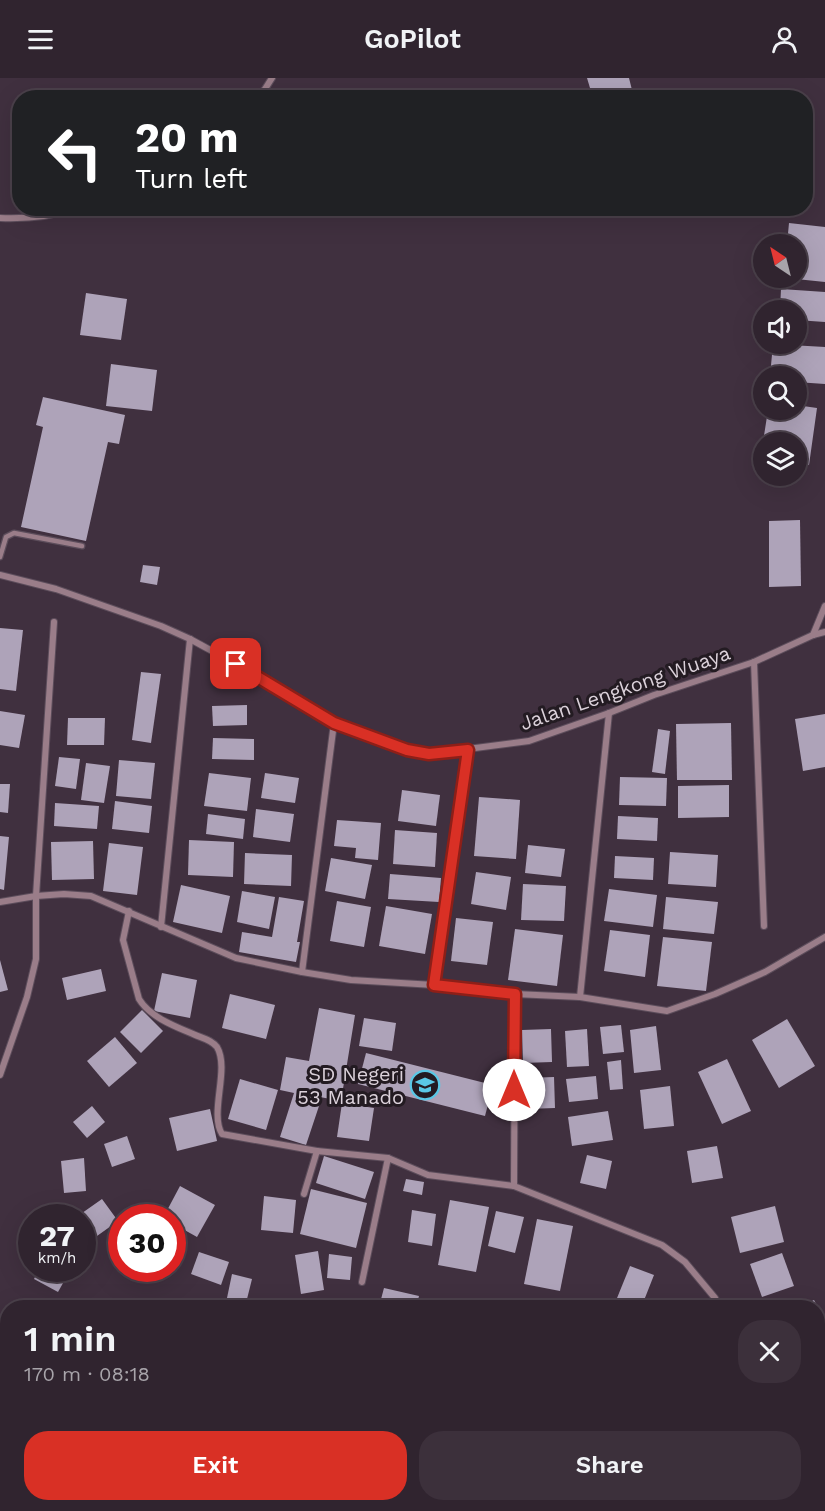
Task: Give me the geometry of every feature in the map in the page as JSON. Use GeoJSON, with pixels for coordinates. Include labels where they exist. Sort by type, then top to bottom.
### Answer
{"type":"FeatureCollection","features":[{"type":"Feature","properties":{"kind":"street"},"geometry":{"type":"LineString","coordinates":[[0,218],[27,219],[47,216]]}},
{"type":"Feature","properties":{"kind":"street","name":"Jalan Lengkong Wuaya"},"geometry":{"type":"LineString","coordinates":[[0,575],[56,589],[111,607],[190,639],[334,723],[407,750],[429,754],[530,741],[654,695],[754,662],[813,635],[825,632]]}},
{"type":"Feature","properties":{"kind":"street"},"geometry":{"type":"LineString","coordinates":[[813,635],[825,606]]}},
{"type":"Feature","properties":{"kind":"street"},"geometry":{"type":"LineString","coordinates":[[0,1076],[27,997],[36,959],[36,896],[54,622]]}},
{"type":"Feature","properties":{"kind":"street"},"geometry":{"type":"LineString","coordinates":[[161,927],[190,639]]}},
{"type":"Feature","properties":{"kind":"street"},"geometry":{"type":"LineString","coordinates":[[754,662],[764,926]]}},
{"type":"Feature","properties":{"kind":"street"},"geometry":{"type":"LineString","coordinates":[[580,997],[609,713]]}},
{"type":"Feature","properties":{"kind":"street"},"geometry":{"type":"LineString","coordinates":[[302,972],[334,723]]}},
{"type":"Feature","properties":{"kind":"street"},"geometry":{"type":"LineString","coordinates":[[434,985],[468,750]]}},
{"type":"Feature","properties":{"kind":"street"},"geometry":{"type":"LineString","coordinates":[[0,902],[64,894],[92,896],[236,958],[302,972],[351,980],[434,985],[515,994],[580,997],[667,1011],[715,994],[765,972],[825,937]]}},
{"type":"Feature","properties":{"kind":"street"},"geometry":{"type":"LineString","coordinates":[[129,911],[123,940],[142,1005],[157,1017],[207,1039],[216,1046],[220,1055],[220,1103],[217,1119],[222,1134],[317,1151],[388,1158],[428,1175],[514,1186],[662,1245],[685,1262],[716,1300]]}},
{"type":"Feature","properties":{"kind":"street"},"geometry":{"type":"LineString","coordinates":[[514,1186],[515,994]]}},
{"type":"Feature","properties":{"kind":"street"},"geometry":{"type":"LineString","coordinates":[[304,1194],[317,1151]]}},
{"type":"Feature","properties":{"kind":"street"},"geometry":{"type":"LineString","coordinates":[[362,1282],[388,1158]]}},
{"type":"Feature","properties":{"kind":"lane"},"geometry":{"type":"LineString","coordinates":[[0,557],[6,537],[14,533],[82,546]]}},
{"type":"Feature","properties":{"kind":"building"},"geometry":{"type":"Polygon","coordinates":[[[587,78],[629,78],[632,90],[591,90],[587,78]]]}},
{"type":"Feature","properties":{"kind":"building"},"geometry":{"type":"Polygon","coordinates":[[[789,223],[825,227],[825,282],[807,280],[807,234],[788,234],[789,223]]]}},
{"type":"Feature","properties":{"kind":"building"},"geometry":{"type":"Polygon","coordinates":[[[781,289],[825,292],[825,322],[807,321],[807,300],[780,300],[781,289]]]}},
{"type":"Feature","properties":{"kind":"building"},"geometry":{"type":"Polygon","coordinates":[[[86,293],[127,299],[121,340],[80,335],[86,293]]]}},
{"type":"Feature","properties":{"kind":"building"},"geometry":{"type":"Polygon","coordinates":[[[807,346],[825,347],[825,384],[807,383],[807,366],[771,366],[772,354],[807,354],[807,346]]]}},
{"type":"Feature","properties":{"kind":"building"},"geometry":{"type":"Polygon","coordinates":[[[111,364],[157,370],[152,411],[106,406],[111,364]]]}},
{"type":"Feature","properties":{"kind":"building"},"geometry":{"type":"Polygon","coordinates":[[[43,397],[125,415],[119,444],[108,442],[86,541],[21,527],[43,427],[36,425],[43,397]]]}},
{"type":"Feature","properties":{"kind":"building"},"geometry":{"type":"Polygon","coordinates":[[[807,407],[817,408],[809,465],[807,465],[807,432],[765,432],[766,420],[807,420],[807,407]]]}},
{"type":"Feature","properties":{"kind":"building"},"geometry":{"type":"Polygon","coordinates":[[[800,520],[801,586],[769,587],[769,521],[800,520]]]}},
{"type":"Feature","properties":{"kind":"building"},"geometry":{"type":"Polygon","coordinates":[[[143,565],[160,567],[157,585],[140,582],[143,565]]]}},
{"type":"Feature","properties":{"kind":"building"},"geometry":{"type":"Polygon","coordinates":[[[0,628],[23,630],[16,691],[0,689],[0,628]]]}},
{"type":"Feature","properties":{"kind":"building"},"geometry":{"type":"Polygon","coordinates":[[[141,672],[161,674],[151,743],[132,740],[141,672]]]}},
{"type":"Feature","properties":{"kind":"building"},"geometry":{"type":"Polygon","coordinates":[[[247,705],[247,725],[213,726],[212,706],[247,705]]]}},
{"type":"Feature","properties":{"kind":"building"},"geometry":{"type":"Polygon","coordinates":[[[0,711],[25,715],[19,748],[0,745],[0,711]]]}},
{"type":"Feature","properties":{"kind":"building"},"geometry":{"type":"Polygon","coordinates":[[[825,714],[825,767],[803,771],[795,719],[825,714]]]}},
{"type":"Feature","properties":{"kind":"building"},"geometry":{"type":"Polygon","coordinates":[[[68,718],[105,718],[104,745],[67,745],[68,718]]]}},
{"type":"Feature","properties":{"kind":"building"},"geometry":{"type":"Polygon","coordinates":[[[731,723],[732,780],[677,780],[676,724],[731,723]]]}},
{"type":"Feature","properties":{"kind":"building"},"geometry":{"type":"Polygon","coordinates":[[[658,729],[670,731],[665,774],[652,772],[658,729]]]}},
{"type":"Feature","properties":{"kind":"building"},"geometry":{"type":"Polygon","coordinates":[[[213,738],[254,739],[254,760],[212,759],[213,738]]]}},
{"type":"Feature","properties":{"kind":"building"},"geometry":{"type":"Polygon","coordinates":[[[59,757],[80,759],[76,789],[55,786],[59,757]]]}},
{"type":"Feature","properties":{"kind":"building"},"geometry":{"type":"Polygon","coordinates":[[[119,760],[155,763],[151,799],[116,796],[119,760]]]}},
{"type":"Feature","properties":{"kind":"building"},"geometry":{"type":"Polygon","coordinates":[[[86,763],[110,766],[104,803],[81,800],[86,763]]]}},
{"type":"Feature","properties":{"kind":"building"},"geometry":{"type":"Polygon","coordinates":[[[209,773],[251,778],[247,811],[204,806],[209,773]]]}},
{"type":"Feature","properties":{"kind":"building"},"geometry":{"type":"Polygon","coordinates":[[[265,773],[299,778],[295,803],[261,798],[265,773]]]}},
{"type":"Feature","properties":{"kind":"building"},"geometry":{"type":"Polygon","coordinates":[[[620,777],[667,778],[666,806],[619,805],[620,777]]]}},
{"type":"Feature","properties":{"kind":"building"},"geometry":{"type":"Polygon","coordinates":[[[0,784],[10,784],[8,813],[0,812],[0,784]]]}},
{"type":"Feature","properties":{"kind":"building"},"geometry":{"type":"Polygon","coordinates":[[[729,785],[729,817],[678,818],[678,786],[729,785]]]}},
{"type":"Feature","properties":{"kind":"building"},"geometry":{"type":"Polygon","coordinates":[[[402,790],[440,795],[436,826],[398,821],[402,790]]]}},
{"type":"Feature","properties":{"kind":"building"},"geometry":{"type":"Polygon","coordinates":[[[479,797],[520,800],[516,859],[474,856],[479,797]]]}},
{"type":"Feature","properties":{"kind":"building"},"geometry":{"type":"Polygon","coordinates":[[[115,801],[152,806],[149,833],[112,829],[115,801]]]}},
{"type":"Feature","properties":{"kind":"building"},"geometry":{"type":"Polygon","coordinates":[[[55,803],[99,806],[97,829],[54,826],[55,803]]]}},
{"type":"Feature","properties":{"kind":"building"},"geometry":{"type":"Polygon","coordinates":[[[256,809],[294,814],[290,842],[253,837],[256,809]]]}},
{"type":"Feature","properties":{"kind":"building"},"geometry":{"type":"Polygon","coordinates":[[[208,814],[245,819],[243,839],[206,834],[208,814]]]}},
{"type":"Feature","properties":{"kind":"building"},"geometry":{"type":"Polygon","coordinates":[[[618,816],[658,818],[657,841],[617,839],[618,816]]]}},
{"type":"Feature","properties":{"kind":"building"},"geometry":{"type":"Polygon","coordinates":[[[337,820],[381,823],[378,860],[355,858],[356,848],[334,846],[337,820]]]}},
{"type":"Feature","properties":{"kind":"building"},"geometry":{"type":"Polygon","coordinates":[[[395,830],[437,833],[435,867],[393,864],[395,830]]]}},
{"type":"Feature","properties":{"kind":"building"},"geometry":{"type":"Polygon","coordinates":[[[0,836],[9,837],[4,890],[0,889],[0,836]]]}},
{"type":"Feature","properties":{"kind":"building"},"geometry":{"type":"Polygon","coordinates":[[[189,840],[234,842],[233,877],[188,875],[189,840]]]}},
{"type":"Feature","properties":{"kind":"building"},"geometry":{"type":"Polygon","coordinates":[[[93,841],[94,879],[52,880],[51,842],[93,841]]]}},
{"type":"Feature","properties":{"kind":"building"},"geometry":{"type":"Polygon","coordinates":[[[109,843],[143,847],[137,895],[103,891],[109,843]]]}},
{"type":"Feature","properties":{"kind":"building"},"geometry":{"type":"Polygon","coordinates":[[[528,845],[565,849],[561,877],[525,873],[528,845]]]}},
{"type":"Feature","properties":{"kind":"building"},"geometry":{"type":"Polygon","coordinates":[[[670,852],[718,855],[716,887],[668,884],[670,852]]]}},
{"type":"Feature","properties":{"kind":"building"},"geometry":{"type":"Polygon","coordinates":[[[245,853],[292,855],[291,886],[244,884],[245,853]]]}},
{"type":"Feature","properties":{"kind":"building"},"geometry":{"type":"Polygon","coordinates":[[[615,856],[654,858],[653,880],[614,878],[615,856]]]}},
{"type":"Feature","properties":{"kind":"building"},"geometry":{"type":"Polygon","coordinates":[[[331,858],[372,865],[365,899],[325,891],[331,858]]]}},
{"type":"Feature","properties":{"kind":"building"},"geometry":{"type":"Polygon","coordinates":[[[476,872],[511,877],[506,910],[471,904],[476,872]]]}},
{"type":"Feature","properties":{"kind":"building"},"geometry":{"type":"Polygon","coordinates":[[[390,874],[441,878],[439,902],[388,899],[390,874]]]}},
{"type":"Feature","properties":{"kind":"building"},"geometry":{"type":"Polygon","coordinates":[[[523,884],[566,886],[564,921],[521,920],[523,884]]]}},
{"type":"Feature","properties":{"kind":"building"},"geometry":{"type":"Polygon","coordinates":[[[181,885],[230,896],[222,933],[173,922],[181,885]]]}},
{"type":"Feature","properties":{"kind":"building"},"geometry":{"type":"Polygon","coordinates":[[[609,889],[657,895],[653,927],[604,921],[609,889]]]}},
{"type":"Feature","properties":{"kind":"building"},"geometry":{"type":"Polygon","coordinates":[[[242,891],[275,897],[269,929],[237,922],[242,891]]]}},
{"type":"Feature","properties":{"kind":"building"},"geometry":{"type":"Polygon","coordinates":[[[279,897],[304,901],[296,962],[239,952],[242,932],[272,937],[279,897]]]}},
{"type":"Feature","properties":{"kind":"building"},"geometry":{"type":"Polygon","coordinates":[[[666,897],[718,902],[714,934],[663,929],[666,897]]]}},
{"type":"Feature","properties":{"kind":"building"},"geometry":{"type":"Polygon","coordinates":[[[337,901],[371,907],[364,947],[330,941],[337,901]]]}},
{"type":"Feature","properties":{"kind":"building"},"geometry":{"type":"Polygon","coordinates":[[[386,906],[432,914],[425,954],[379,946],[386,906]]]}},
{"type":"Feature","properties":{"kind":"building"},"geometry":{"type":"Polygon","coordinates":[[[456,918],[493,922],[487,965],[451,961],[456,918]]]}},
{"type":"Feature","properties":{"kind":"building"},"geometry":{"type":"Polygon","coordinates":[[[515,929],[563,935],[557,986],[508,980],[515,929]]]}},
{"type":"Feature","properties":{"kind":"building"},"geometry":{"type":"Polygon","coordinates":[[[610,930],[650,935],[645,977],[604,971],[610,930]]]}},
{"type":"Feature","properties":{"kind":"building"},"geometry":{"type":"Polygon","coordinates":[[[663,937],[712,942],[706,991],[657,986],[663,937]]]}},
{"type":"Feature","properties":{"kind":"building"},"geometry":{"type":"Polygon","coordinates":[[[0,960],[8,990],[0,992],[0,960]]]}},
{"type":"Feature","properties":{"kind":"building"},"geometry":{"type":"Polygon","coordinates":[[[101,969],[106,991],[67,1000],[62,978],[101,969]]]}},
{"type":"Feature","properties":{"kind":"building"},"geometry":{"type":"Polygon","coordinates":[[[162,973],[197,980],[190,1018],[154,1011],[162,973]]]}},
{"type":"Feature","properties":{"kind":"building"},"geometry":{"type":"Polygon","coordinates":[[[230,994],[275,1005],[266,1039],[222,1028],[230,994]]]}},
{"type":"Feature","properties":{"kind":"building"},"geometry":{"type":"Polygon","coordinates":[[[319,1008],[355,1015],[341,1101],[304,1094],[321,1100],[306,1145],[280,1137],[294,1093],[280,1090],[286,1057],[309,1061],[319,1008]]]}},
{"type":"Feature","properties":{"kind":"building"},"geometry":{"type":"Polygon","coordinates":[[[142,1010],[163,1031],[141,1053],[120,1032],[142,1010]]]}},
{"type":"Feature","properties":{"kind":"building"},"geometry":{"type":"Polygon","coordinates":[[[364,1018],[396,1023],[392,1051],[359,1046],[364,1018]]]}},
{"type":"Feature","properties":{"kind":"building"},"geometry":{"type":"Polygon","coordinates":[[[787,1019],[815,1066],[779,1088],[752,1040],[787,1019]]]}},
{"type":"Feature","properties":{"kind":"building"},"geometry":{"type":"Polygon","coordinates":[[[621,1025],[624,1052],[603,1054],[600,1027],[621,1025]]]}},
{"type":"Feature","properties":{"kind":"building"},"geometry":{"type":"Polygon","coordinates":[[[656,1026],[661,1070],[634,1073],[630,1030],[656,1026]]]}},
{"type":"Feature","properties":{"kind":"building"},"geometry":{"type":"Polygon","coordinates":[[[551,1029],[552,1062],[523,1063],[522,1030],[551,1029]]]}},
{"type":"Feature","properties":{"kind":"building"},"geometry":{"type":"Polygon","coordinates":[[[587,1029],[589,1066],[567,1067],[565,1031],[587,1029]]]}},
{"type":"Feature","properties":{"kind":"building"},"geometry":{"type":"Polygon","coordinates":[[[115,1037],[137,1063],[109,1087],[87,1061],[115,1037]]]}},
{"type":"Feature","properties":{"kind":"building","name":"SD Negeri 53 Manado"},"geometry":{"type":"Polygon","coordinates":[[[366,1053],[493,1085],[485,1116],[358,1084],[366,1053]]]}},
{"type":"Feature","properties":{"kind":"building"},"geometry":{"type":"Polygon","coordinates":[[[727,1059],[751,1111],[722,1124],[698,1072],[727,1059]]]}},
{"type":"Feature","properties":{"kind":"building"},"geometry":{"type":"Polygon","coordinates":[[[621,1060],[623,1089],[610,1090],[607,1062],[621,1060]]]}},
{"type":"Feature","properties":{"kind":"building"},"geometry":{"type":"Polygon","coordinates":[[[596,1076],[598,1099],[569,1102],[566,1079],[596,1076]]]}},
{"type":"Feature","properties":{"kind":"building"},"geometry":{"type":"Polygon","coordinates":[[[554,1077],[555,1108],[527,1109],[526,1078],[554,1077]]]}},
{"type":"Feature","properties":{"kind":"building"},"geometry":{"type":"Polygon","coordinates":[[[240,1079],[278,1090],[266,1130],[228,1119],[240,1079]]]}},
{"type":"Feature","properties":{"kind":"building"},"geometry":{"type":"Polygon","coordinates":[[[670,1086],[674,1126],[644,1129],[640,1090],[670,1086]]]}},
{"type":"Feature","properties":{"kind":"building"},"geometry":{"type":"Polygon","coordinates":[[[342,1103],[374,1108],[369,1141],[337,1137],[342,1103]]]}},
{"type":"Feature","properties":{"kind":"building"},"geometry":{"type":"Polygon","coordinates":[[[92,1106],[105,1122],[87,1138],[73,1122],[92,1106]]]}},
{"type":"Feature","properties":{"kind":"building"},"geometry":{"type":"Polygon","coordinates":[[[210,1109],[217,1141],[177,1151],[169,1118],[210,1109]]]}},
{"type":"Feature","properties":{"kind":"building"},"geometry":{"type":"Polygon","coordinates":[[[608,1111],[613,1140],[572,1146],[568,1117],[608,1111]]]}},
{"type":"Feature","properties":{"kind":"building"},"geometry":{"type":"Polygon","coordinates":[[[127,1136],[135,1159],[112,1167],[104,1144],[127,1136]]]}},
{"type":"Feature","properties":{"kind":"building"},"geometry":{"type":"Polygon","coordinates":[[[717,1146],[723,1178],[692,1183],[687,1151],[717,1146]]]}},
{"type":"Feature","properties":{"kind":"building"},"geometry":{"type":"Polygon","coordinates":[[[587,1155],[612,1161],[606,1189],[580,1183],[587,1155]]]}},
{"type":"Feature","properties":{"kind":"building"},"geometry":{"type":"Polygon","coordinates":[[[324,1156],[374,1172],[365,1199],[316,1183],[324,1156]]]}},
{"type":"Feature","properties":{"kind":"building"},"geometry":{"type":"Polygon","coordinates":[[[84,1158],[86,1191],[64,1193],[61,1161],[84,1158]]]}},
{"type":"Feature","properties":{"kind":"building"},"geometry":{"type":"Polygon","coordinates":[[[406,1179],[424,1182],[422,1195],[403,1191],[406,1179]]]}},
{"type":"Feature","properties":{"kind":"building"},"geometry":{"type":"Polygon","coordinates":[[[180,1186],[215,1205],[197,1237],[186,1231],[186,1204],[170,1204],[180,1186]]]}},
{"type":"Feature","properties":{"kind":"building"},"geometry":{"type":"Polygon","coordinates":[[[311,1189],[367,1203],[356,1248],[300,1234],[311,1189]]]}},
{"type":"Feature","properties":{"kind":"building"},"geometry":{"type":"Polygon","coordinates":[[[264,1196],[296,1200],[293,1233],[261,1230],[264,1196]]]}},
{"type":"Feature","properties":{"kind":"building"},"geometry":{"type":"Polygon","coordinates":[[[102,1199],[108,1207],[108,1228],[96,1237],[96,1204],[102,1199]]]}},
{"type":"Feature","properties":{"kind":"building"},"geometry":{"type":"Polygon","coordinates":[[[450,1200],[489,1207],[476,1272],[438,1265],[450,1200]]]}},
{"type":"Feature","properties":{"kind":"building"},"geometry":{"type":"Polygon","coordinates":[[[775,1206],[784,1242],[740,1253],[731,1217],[775,1206]]]}},
{"type":"Feature","properties":{"kind":"building"},"geometry":{"type":"Polygon","coordinates":[[[412,1210],[436,1214],[432,1246],[408,1242],[412,1210]]]}},
{"type":"Feature","properties":{"kind":"building"},"geometry":{"type":"Polygon","coordinates":[[[496,1211],[524,1217],[515,1253],[488,1246],[496,1211]]]}},
{"type":"Feature","properties":{"kind":"building"},"geometry":{"type":"Polygon","coordinates":[[[537,1219],[573,1226],[560,1291],[524,1284],[537,1219]]]}},
{"type":"Feature","properties":{"kind":"building"},"geometry":{"type":"Polygon","coordinates":[[[318,1251],[324,1290],[301,1294],[295,1255],[318,1251]]]}},
{"type":"Feature","properties":{"kind":"building"},"geometry":{"type":"Polygon","coordinates":[[[199,1252],[229,1262],[221,1285],[191,1274],[199,1252]]]}},
{"type":"Feature","properties":{"kind":"building"},"geometry":{"type":"Polygon","coordinates":[[[782,1253],[794,1286],[762,1297],[750,1264],[782,1253]]]}},
{"type":"Feature","properties":{"kind":"building"},"geometry":{"type":"Polygon","coordinates":[[[329,1254],[352,1257],[350,1280],[327,1278],[329,1254]]]}},
{"type":"Feature","properties":{"kind":"building"},"geometry":{"type":"Polygon","coordinates":[[[630,1266],[654,1275],[644,1300],[616,1300],[630,1266]]]}},
{"type":"Feature","properties":{"kind":"building"},"geometry":{"type":"Polygon","coordinates":[[[232,1274],[252,1279],[247,1300],[227,1298],[232,1274]]]}},
{"type":"Feature","properties":{"kind":"building"},"geometry":{"type":"Polygon","coordinates":[[[40,1282],[64,1282],[58,1292],[40,1282]]]}},
{"type":"Feature","properties":{"kind":"building"},"geometry":{"type":"Polygon","coordinates":[[[384,1288],[419,1296],[418,1300],[381,1300],[384,1288]]]}},
{"type":"Feature","properties":{"kind":"place","name":"SD Negeri 53 Manado"},"geometry":{"type":"Point","coordinates":[425,1085]}},
{"type":"Feature","properties":{"kind":"route"},"geometry":{"type":"LineString","coordinates":[[236,664],[334,723],[407,750],[429,754],[468,750],[434,985],[515,994],[514,1090]]}}]}
